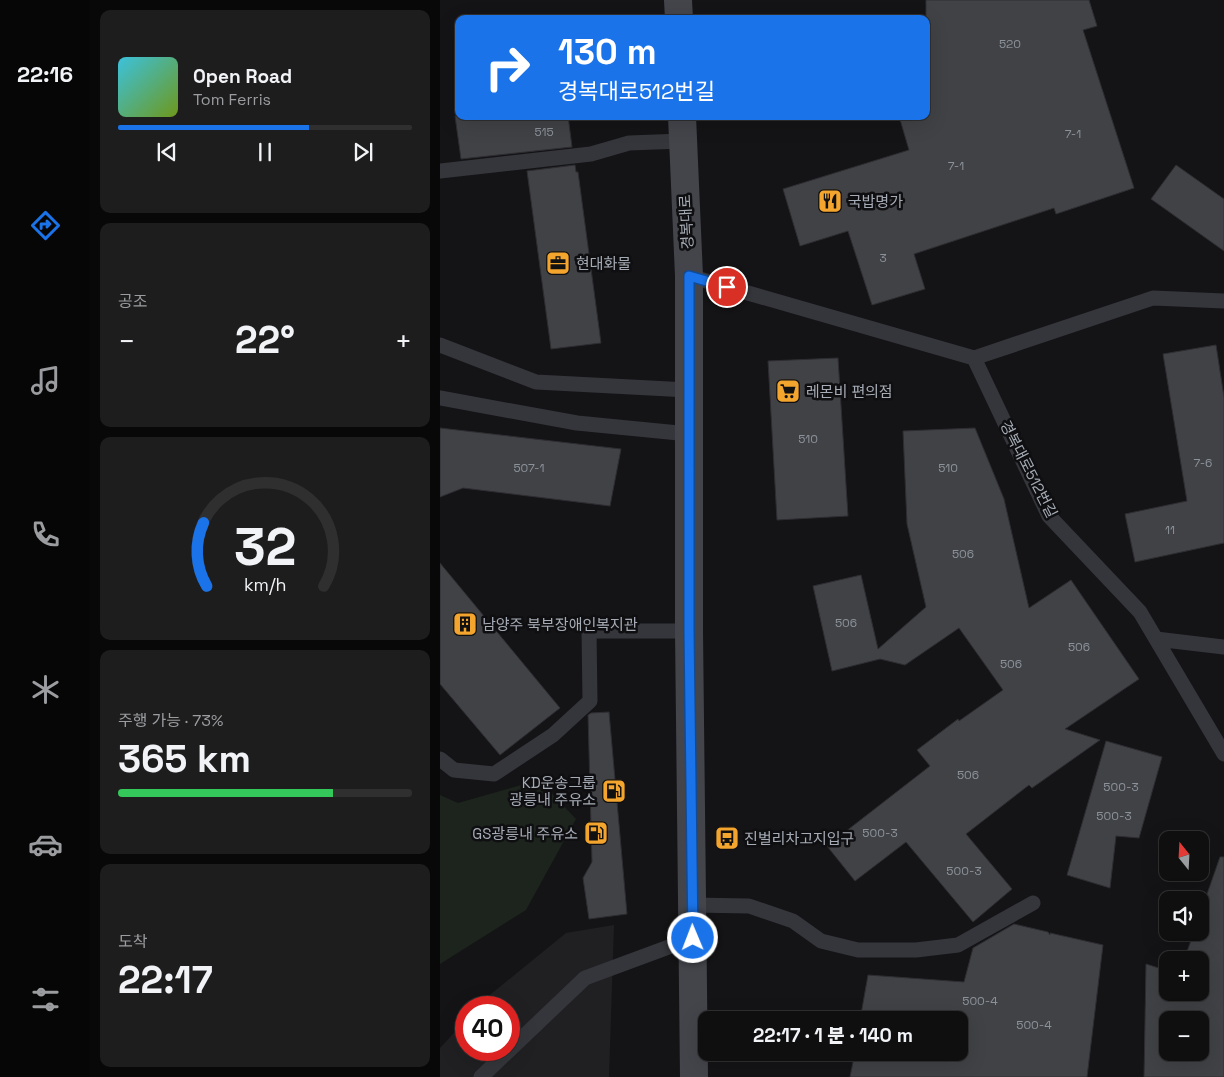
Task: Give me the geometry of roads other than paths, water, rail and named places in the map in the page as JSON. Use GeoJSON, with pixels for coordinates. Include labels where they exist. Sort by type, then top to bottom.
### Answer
{"type":"FeatureCollection","features":[{"type":"Feature","properties":{"kind":"street"},"geometry":{"type":"LineString","coordinates":[[678,0],[679,15]]}},
{"type":"Feature","properties":{"kind":"street","name":"경복대로"},"geometry":{"type":"LineString","coordinates":[[682,129],[689,276],[689,630],[694,1077]]}},
{"type":"Feature","properties":{"kind":"lane"},"geometry":{"type":"LineString","coordinates":[[440,171],[591,154],[682,129]]}},
{"type":"Feature","properties":{"kind":"lane"},"geometry":{"type":"LineString","coordinates":[[689,276],[974,358],[1152,298],[1224,301]]}},
{"type":"Feature","properties":{"kind":"lane"},"geometry":{"type":"LineString","coordinates":[[440,345],[536,382],[688,390]]}},
{"type":"Feature","properties":{"kind":"lane","name":"경복대로512번길"},"geometry":{"type":"LineString","coordinates":[[974,358],[1050,516],[1140,612],[1224,754]]}},
{"type":"Feature","properties":{"kind":"lane"},"geometry":{"type":"LineString","coordinates":[[440,398],[577,423],[689,434]]}},
{"type":"Feature","properties":{"kind":"lane"},"geometry":{"type":"LineString","coordinates":[[440,759],[454,770],[494,774],[552,735],[590,701],[589,630],[689,630]]}},
{"type":"Feature","properties":{"kind":"lane"},"geometry":{"type":"LineString","coordinates":[[1156,639],[1224,647]]}},
{"type":"Feature","properties":{"kind":"lane"},"geometry":{"type":"LineString","coordinates":[[693,905],[749,906],[793,921],[821,941],[858,950],[916,950],[958,945],[1033,903]]}},
{"type":"Feature","properties":{"kind":"lane"},"geometry":{"type":"LineString","coordinates":[[480,1077],[585,978],[693,938]]}},
{"type":"Feature","properties":{"kind":"place","name":"국밥명가"},"geometry":{"type":"Point","coordinates":[830,201]}},
{"type":"Feature","properties":{"kind":"place","name":"현대화물"},"geometry":{"type":"Point","coordinates":[558,263]}},
{"type":"Feature","properties":{"kind":"place","name":"레몬비 편의점"},"geometry":{"type":"Point","coordinates":[788,391]}},
{"type":"Feature","properties":{"kind":"place","name":"남양주 북부장애인복지관"},"geometry":{"type":"Point","coordinates":[465,624]}},
{"type":"Feature","properties":{"kind":"place","name":"KD운송그룹 광릉내 주유소"},"geometry":{"type":"Point","coordinates":[614,791]}},
{"type":"Feature","properties":{"kind":"place","name":"GS광릉내 주유소"},"geometry":{"type":"Point","coordinates":[596,833]}},
{"type":"Feature","properties":{"kind":"place","name":"진벌리차고지입구"},"geometry":{"type":"Point","coordinates":[727,838]}}]}
